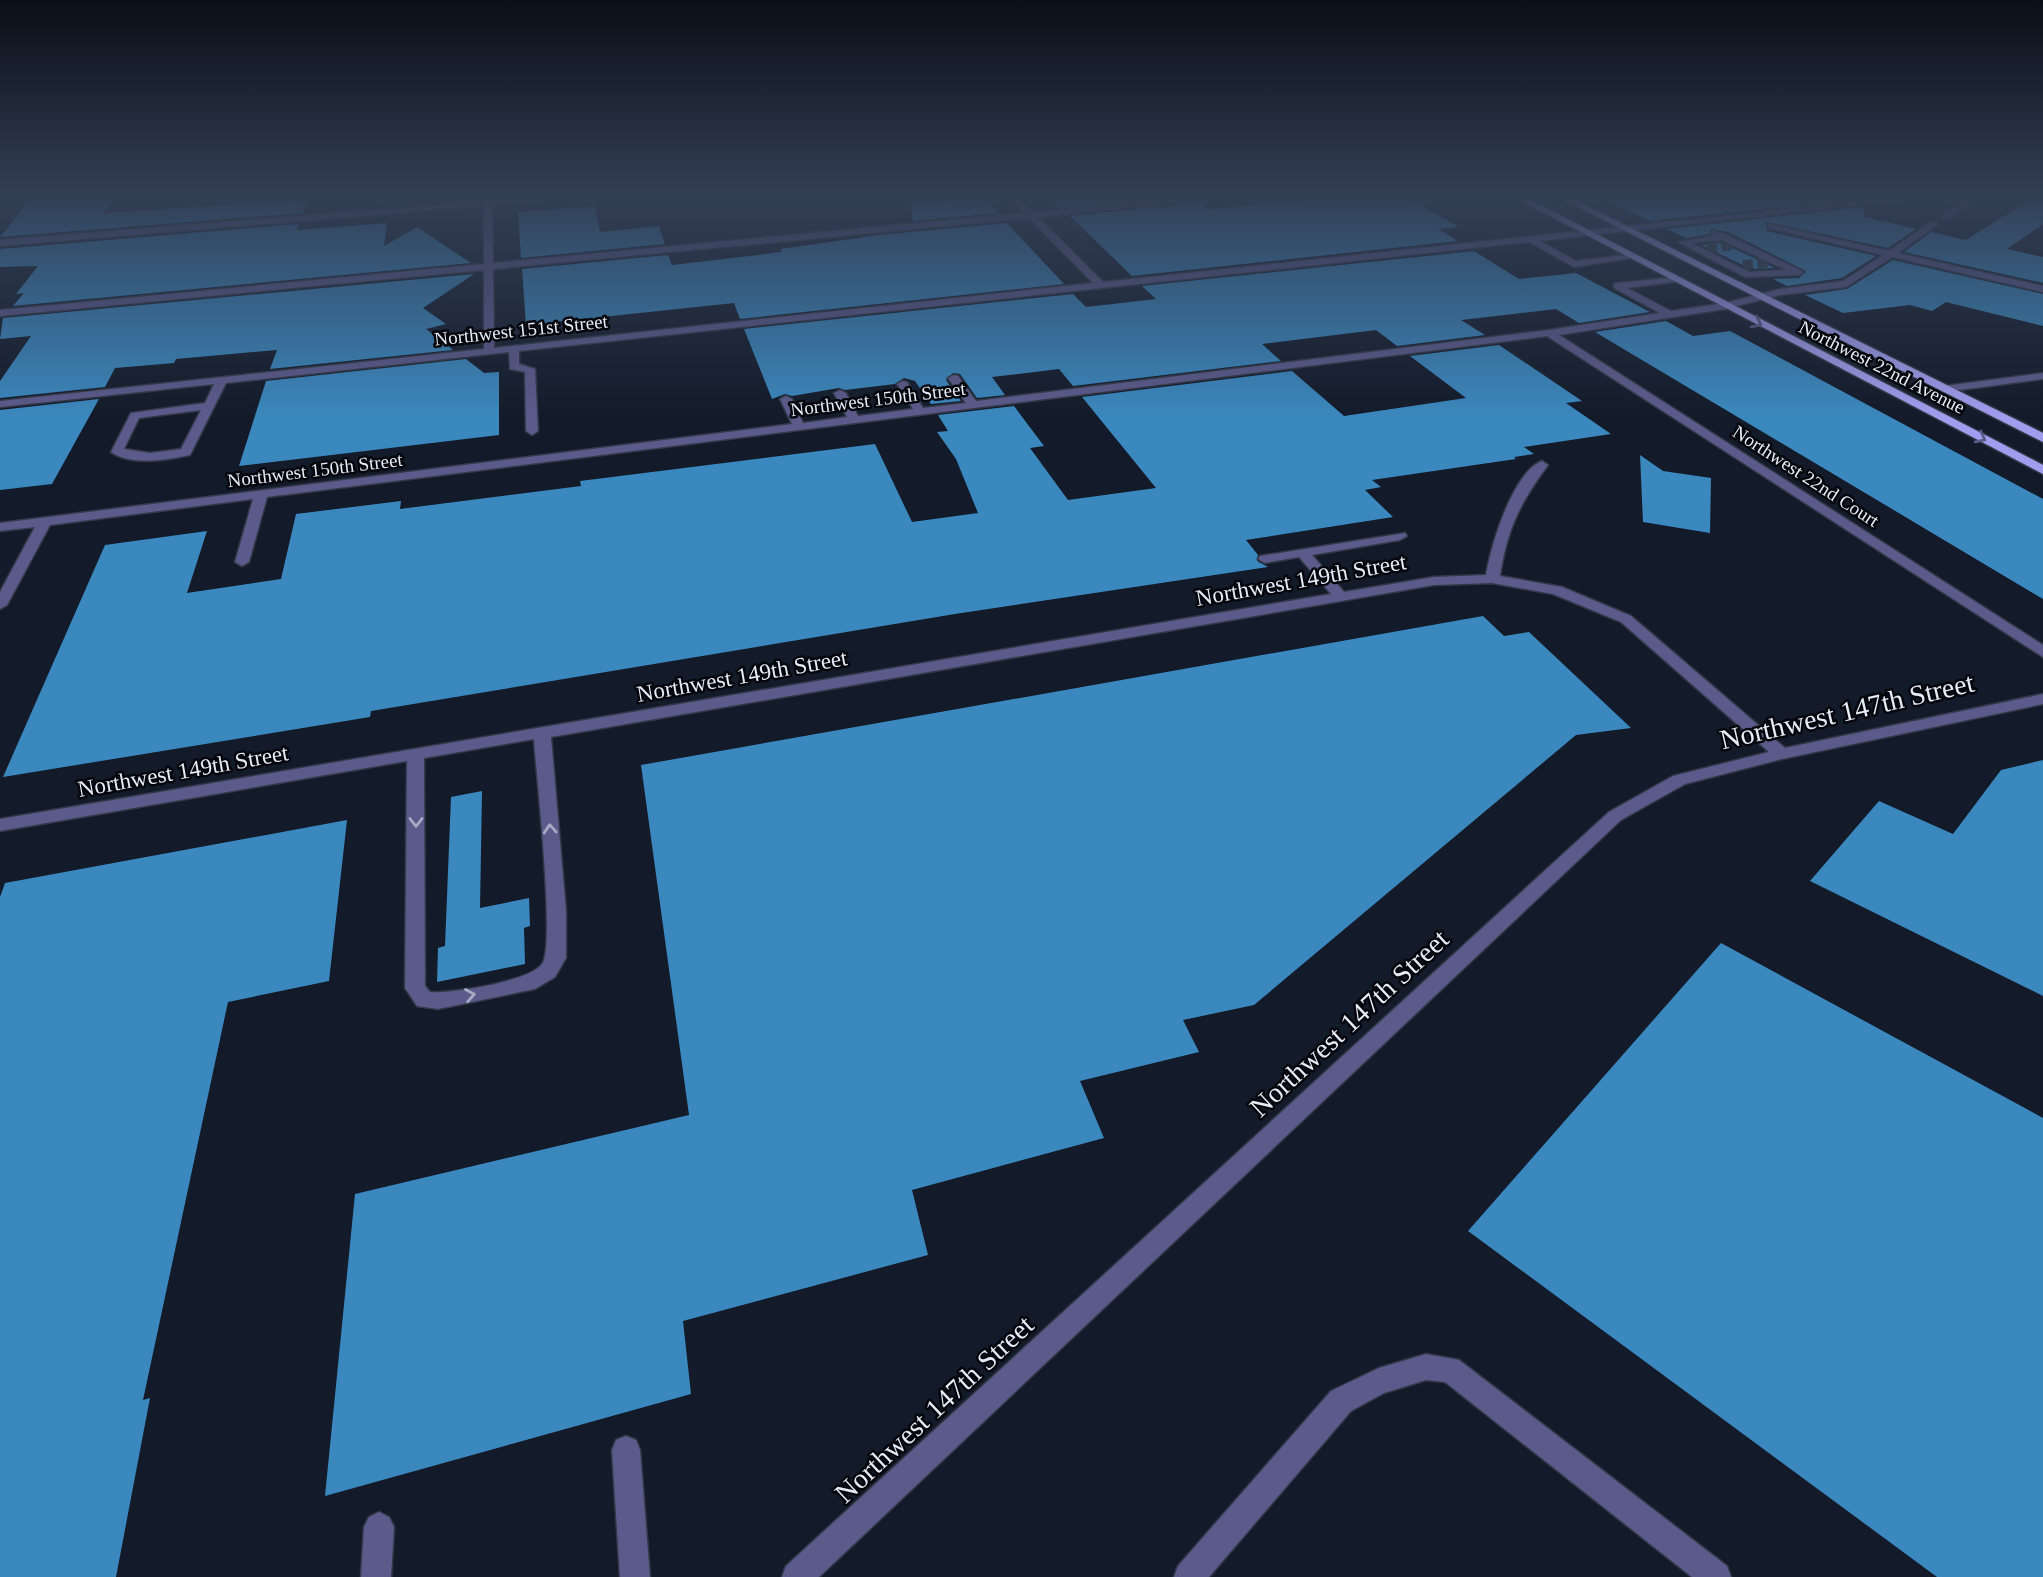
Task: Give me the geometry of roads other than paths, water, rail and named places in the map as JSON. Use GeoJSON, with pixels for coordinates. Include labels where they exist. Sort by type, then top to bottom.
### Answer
{"type":"FeatureCollection","features":[{"type":"Feature","properties":{"kind":"main road","name":"Northwest 22nd Avenue"},"geometry":{"type":"LineString","coordinates":[[1658,271],[2043,470]]}},
{"type":"Feature","properties":{"kind":"main road","name":"Northwest 22nd Avenue"},"geometry":{"type":"LineString","coordinates":[[1705,271],[2043,438]]}},
{"type":"Feature","properties":{"kind":"street"},"geometry":{"type":"LineString","coordinates":[[0,313],[451,271]]}},
{"type":"Feature","properties":{"kind":"street"},"geometry":{"type":"LineString","coordinates":[[489,271],[489,351]]}},
{"type":"Feature","properties":{"kind":"street"},"geometry":{"type":"LineString","coordinates":[[1086,271],[1100,285]]}},
{"type":"Feature","properties":{"kind":"street","name":"Northwest 151st Street"},"geometry":{"type":"LineString","coordinates":[[0,404],[1238,271]]}},
{"type":"Feature","properties":{"kind":"street"},"geometry":{"type":"LineString","coordinates":[[1605,271],[1630,284]]}},
{"type":"Feature","properties":{"kind":"street"},"geometry":{"type":"LineString","coordinates":[[1741,271],[1755,276],[1799,272]]}},
{"type":"Feature","properties":{"kind":"street"},"geometry":{"type":"LineString","coordinates":[[1795,271],[1828,286]]}},
{"type":"Feature","properties":{"kind":"street","name":"Northwest 150th Street"},"geometry":{"type":"LineString","coordinates":[[0,527],[1549,333],[1846,284],[1865,271]]}},
{"type":"Feature","properties":{"kind":"street"},"geometry":{"type":"LineString","coordinates":[[1965,271],[2043,289]]}},
{"type":"Feature","properties":{"kind":"street"},"geometry":{"type":"LineString","coordinates":[[1669,314],[1617,286],[1674,279]]}},
{"type":"Feature","properties":{"kind":"street","name":"Northwest 22nd Court"},"geometry":{"type":"LineString","coordinates":[[1549,333],[2043,652]]}},
{"type":"Feature","properties":{"kind":"street"},"geometry":{"type":"LineString","coordinates":[[514,348],[514,367],[530,369],[532,430]]}},
{"type":"Feature","properties":{"kind":"street"},"geometry":{"type":"LineString","coordinates":[[1944,389],[2043,376]]}},
{"type":"Feature","properties":{"kind":"street"},"geometry":{"type":"LineString","coordinates":[[954,379],[973,405]]}},
{"type":"Feature","properties":{"kind":"street"},"geometry":{"type":"LineString","coordinates":[[208,406],[135,415],[117,452],[150,457],[186,452],[222,380]]}},
{"type":"Feature","properties":{"kind":"street"},"geometry":{"type":"LineString","coordinates":[[903,384],[920,412]]}},
{"type":"Feature","properties":{"kind":"street"},"geometry":{"type":"LineString","coordinates":[[840,393],[854,420]]}},
{"type":"Feature","properties":{"kind":"street"},"geometry":{"type":"LineString","coordinates":[[786,398],[799,427]]}},
{"type":"Feature","properties":{"kind":"street"},"geometry":{"type":"LineString","coordinates":[[1492,579],[1500,532],[1518,493],[1542,465]]}},
{"type":"Feature","properties":{"kind":"street"},"geometry":{"type":"LineString","coordinates":[[242,562],[261,494]]}},
{"type":"Feature","properties":{"kind":"street"},"geometry":{"type":"LineString","coordinates":[[2,597],[45,521]]}},
{"type":"Feature","properties":{"kind":"street"},"geometry":{"type":"LineString","coordinates":[[1265,559],[1400,536]]}},
{"type":"Feature","properties":{"kind":"street"},"geometry":{"type":"LineString","coordinates":[[1302,552],[1341,597]]}},
{"type":"Feature","properties":{"kind":"street","name":"Northwest 149th Street"},"geometry":{"type":"LineString","coordinates":[[0,825],[1434,581],[1492,579],[1557,590],[1626,619],[1782,754]]}},
{"type":"Feature","properties":{"kind":"street","name":"Northwest 147th Street"},"geometry":{"type":"LineString","coordinates":[[797,1577],[1615,816],[1679,780],[1782,754],[2043,699]]}},
{"type":"Feature","properties":{"kind":"street"},"geometry":{"type":"LineString","coordinates":[[416,754],[415,988],[424,1000],[438,1001],[528,984],[548,972],[556,958],[556,911],[542,733]]}},
{"type":"Feature","properties":{"kind":"street"},"geometry":{"type":"LineString","coordinates":[[1189,1577],[1341,1401],[1379,1381],[1426,1367],[1450,1369],[1716,1577]]}},
{"type":"Feature","properties":{"kind":"street"},"geometry":{"type":"LineString","coordinates":[[626,1450],[635,1577]]}},
{"type":"Feature","properties":{"kind":"street"},"geometry":{"type":"LineString","coordinates":[[376,1577],[379,1527]]}}]}
